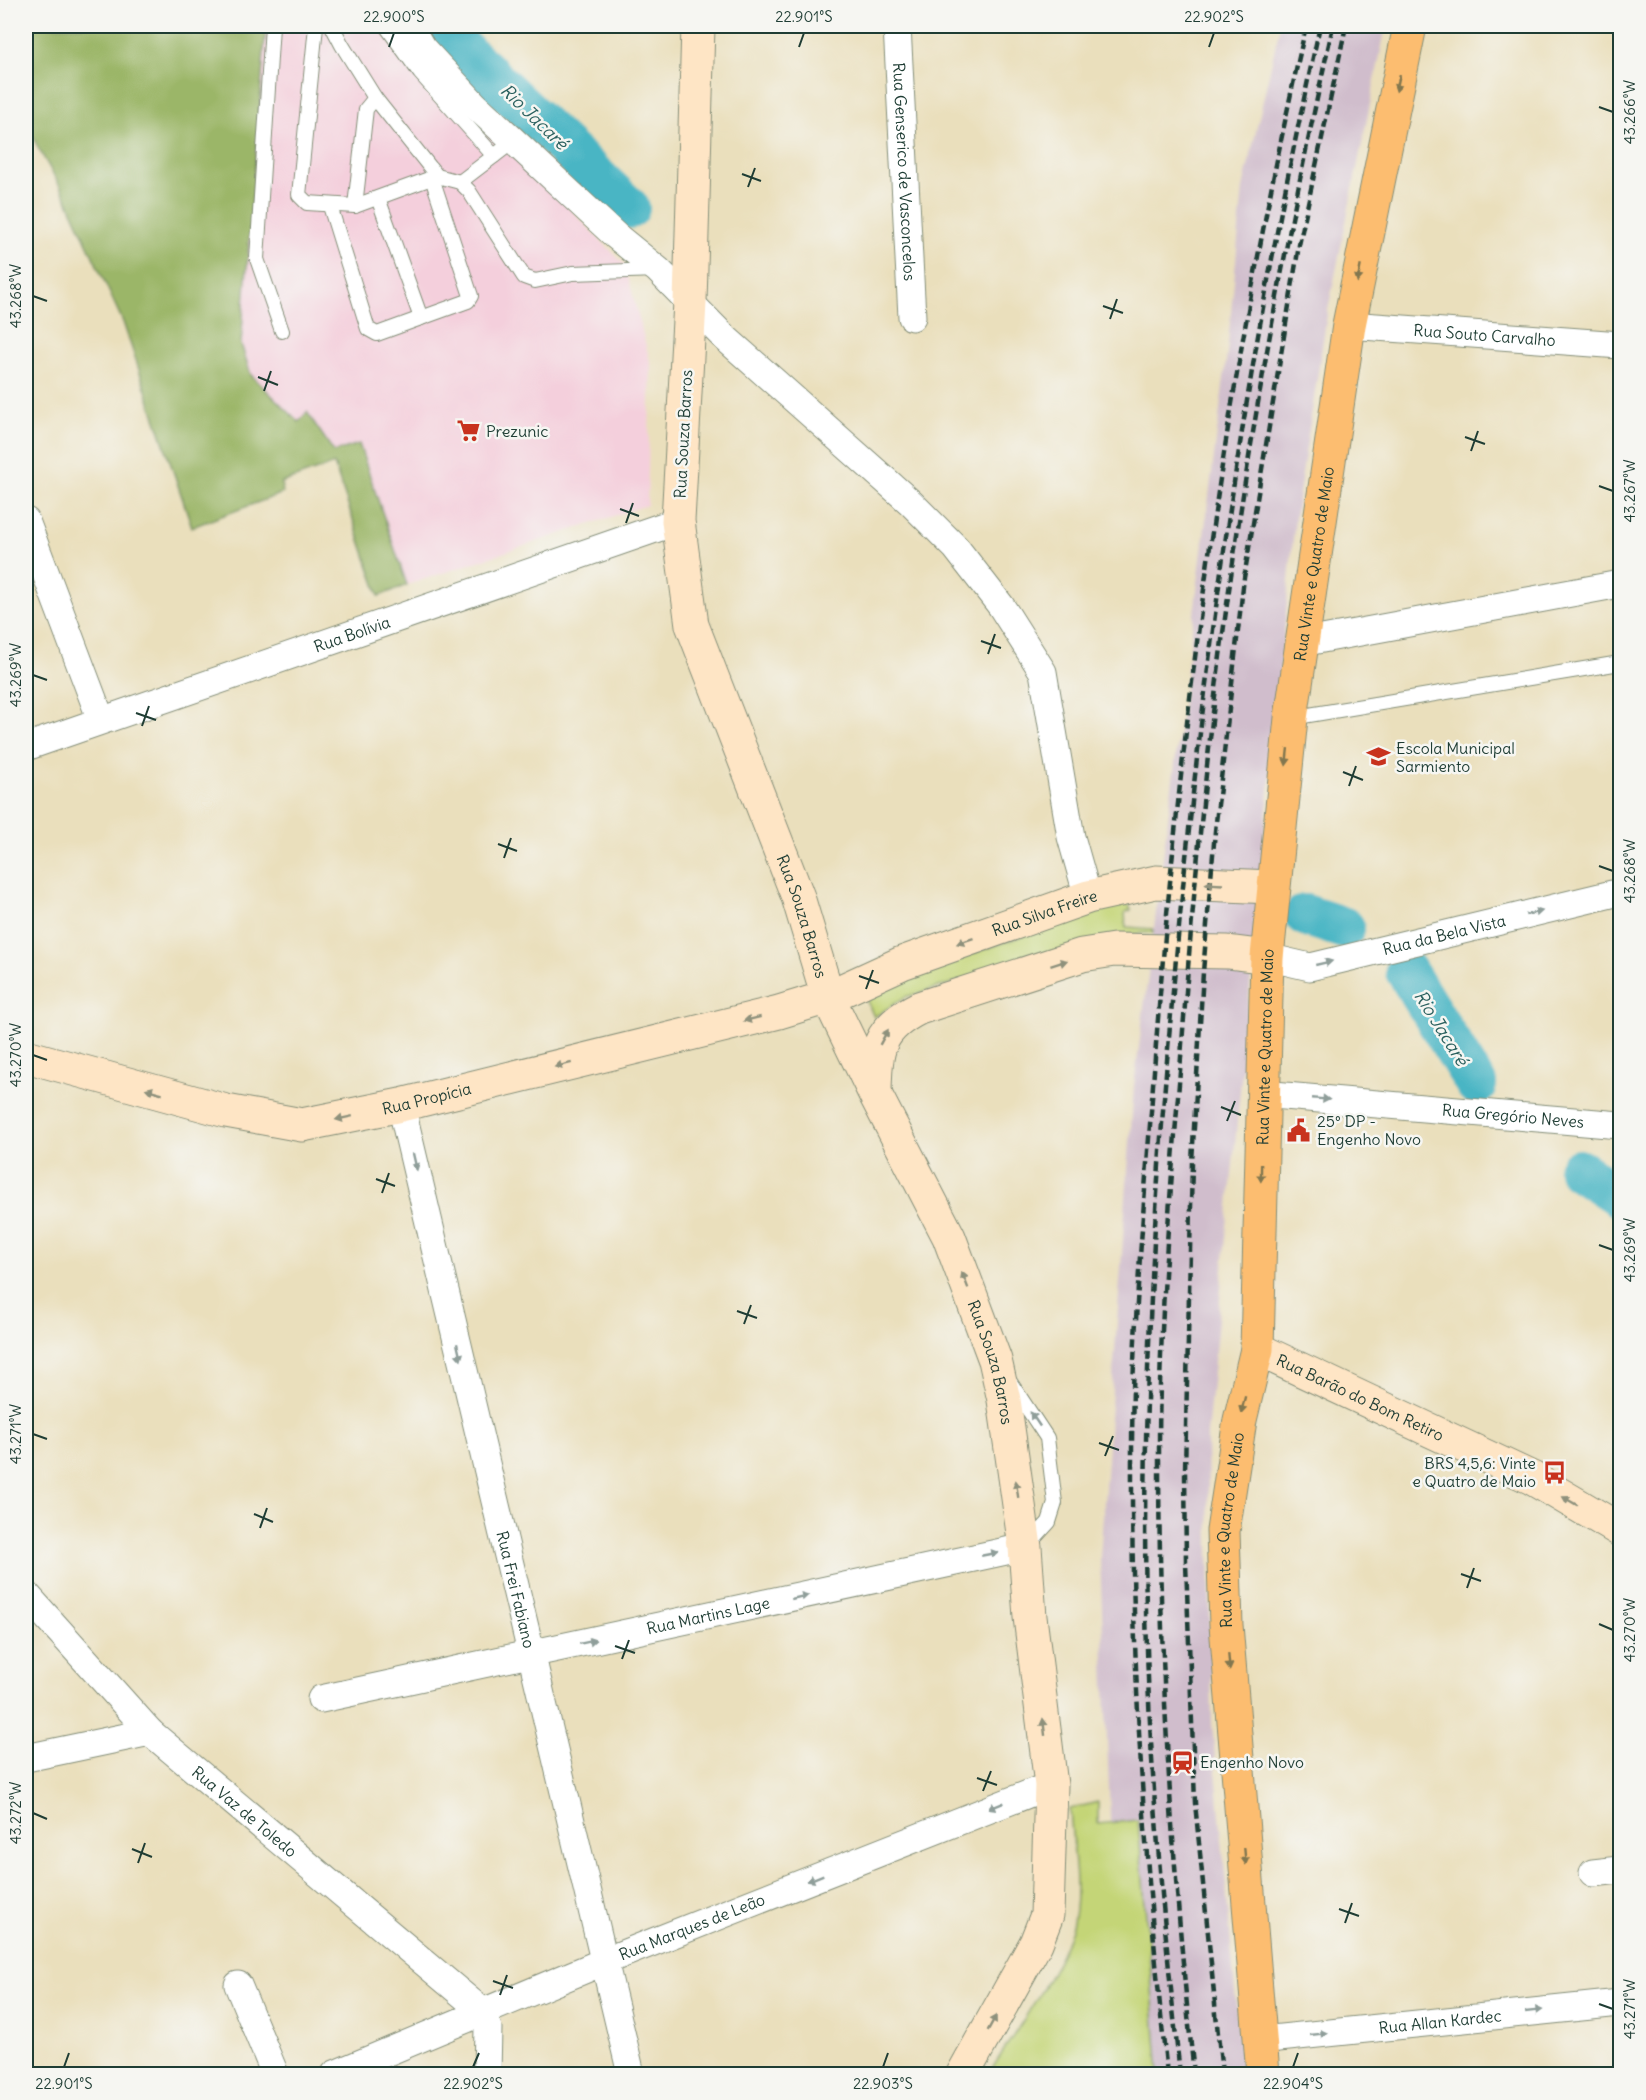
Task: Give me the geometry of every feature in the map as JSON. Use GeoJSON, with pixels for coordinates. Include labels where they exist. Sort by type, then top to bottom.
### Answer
{"type":"FeatureCollection","features":[{"type":"Feature","properties":{"kind":"main road","name":"Rua Souza Barros"},"geometry":{"type":"LineString","coordinates":[[698,26],[690,302],[678,520],[692,625],[798,897],[815,1001],[846,1034],[949,1237],[995,1360],[1004,1401],[1025,1547],[1030,1617],[1051,1785],[1047,1915],[1036,1942],[963,2074]]}},
{"type":"Feature","properties":{"kind":"main road","name":"Rua Vinte e Quatro de Maio"},"geometry":{"type":"LineString","coordinates":[[1263,2074],[1226,1625],[1223,1531],[1240,1420],[1257,1349],[1267,957],[1272,887],[1291,718],[1349,325],[1410,26]]}},
{"type":"Feature","properties":{"kind":"main road","name":"Rua Silva Freire"},"geometry":{"type":"LineString","coordinates":[[815,1001],[902,963],[1088,897],[1156,882],[1272,887]]}},
{"type":"Feature","properties":{"kind":"main road"},"geometry":{"type":"LineString","coordinates":[[875,1094],[876,1060],[883,1038],[900,1017],[919,1008],[1082,955],[1114,950],[1228,952],[1267,957]]}},
{"type":"Feature","properties":{"kind":"main road","name":"Rua Propícia"},"geometry":{"type":"LineString","coordinates":[[26,1056],[226,1111],[303,1125],[401,1105],[815,1001]]}},
{"type":"Feature","properties":{"kind":"main road","name":"Rua Barão do Bom Retiro"},"geometry":{"type":"LineString","coordinates":[[1257,1349],[1532,1478],[1620,1530]]}},
{"type":"Feature","properties":{"kind":"street"},"geometry":{"type":"LineString","coordinates":[[409,26],[430,56],[475,105],[504,148],[658,270],[956,548],[1027,644],[1044,672],[1071,837],[1088,897]]}},
{"type":"Feature","properties":{"kind":"street","name":"Rua Genserico de Vasconcelos"},"geometry":{"type":"LineString","coordinates":[[897,26],[912,317]]}},
{"type":"Feature","properties":{"kind":"street","name":"Rua Souto Carvalho"},"geometry":{"type":"LineString","coordinates":[[1349,325],[1620,345]]}},
{"type":"Feature","properties":{"kind":"street","name":"Rua Bolívia"},"geometry":{"type":"LineString","coordinates":[[26,747],[678,520]]}},
{"type":"Feature","properties":{"kind":"street"},"geometry":{"type":"LineString","coordinates":[[26,521],[101,720]]}},
{"type":"Feature","properties":{"kind":"street"},"geometry":{"type":"LineString","coordinates":[[1301,643],[1620,584]]}},
{"type":"Feature","properties":{"kind":"street","name":"Rua da Bela Vista"},"geometry":{"type":"LineString","coordinates":[[1267,957],[1310,967],[1620,892]]}},
{"type":"Feature","properties":{"kind":"street","name":"Rua Gregório Neves"},"geometry":{"type":"LineString","coordinates":[[1262,1094],[1620,1125]]}},
{"type":"Feature","properties":{"kind":"street","name":"Rua Frei Fabiano"},"geometry":{"type":"LineString","coordinates":[[401,1105],[631,2074]]}},
{"type":"Feature","properties":{"kind":"street","name":"Rua Martins Lage"},"geometry":{"type":"LineString","coordinates":[[321,1698],[1025,1547]]}},
{"type":"Feature","properties":{"kind":"street","name":"Rua Vaz de Toledo"},"geometry":{"type":"LineString","coordinates":[[26,1594],[150,1732],[482,2011]]}},
{"type":"Feature","properties":{"kind":"street"},"geometry":{"type":"LineString","coordinates":[[26,1758],[150,1732]]}},
{"type":"Feature","properties":{"kind":"street","name":"Rua Marques de Leão"},"geometry":{"type":"LineString","coordinates":[[335,2074],[605,1961],[1051,1785]]}},
{"type":"Feature","properties":{"kind":"street"},"geometry":{"type":"LineString","coordinates":[[1593,1874],[1620,1870]]}},
{"type":"Feature","properties":{"kind":"street"},"geometry":{"type":"LineString","coordinates":[[238,1985],[275,2074]]}},
{"type":"Feature","properties":{"kind":"street","name":"Rua Allan Kardec"},"geometry":{"type":"LineString","coordinates":[[1261,2040],[1620,2003]]}},
{"type":"Feature","properties":{"kind":"street"},"geometry":{"type":"LineString","coordinates":[[482,2011],[488,2028],[487,2074]]}},
{"type":"Feature","properties":{"kind":"lane"},"geometry":{"type":"LineString","coordinates":[[272,26],[257,259],[282,332]]}},
{"type":"Feature","properties":{"kind":"lane"},"geometry":{"type":"LineString","coordinates":[[316,26],[299,195],[307,203],[355,206],[435,177],[460,182],[469,191],[524,277],[535,281],[573,273],[658,270]]}},
{"type":"Feature","properties":{"kind":"lane"},"geometry":{"type":"LineString","coordinates":[[330,206],[368,329],[377,334],[468,301],[471,296],[435,177],[375,98],[332,26]]}},
{"type":"Feature","properties":{"kind":"lane"},"geometry":{"type":"LineString","coordinates":[[386,26],[420,73],[504,148],[460,182]]}},
{"type":"Feature","properties":{"kind":"lane"},"geometry":{"type":"LineString","coordinates":[[355,206],[366,109],[375,98]]}},
{"type":"Feature","properties":{"kind":"lane"},"geometry":{"type":"LineString","coordinates":[[378,198],[421,318]]}},
{"type":"Feature","properties":{"kind":"lane"},"geometry":{"type":"LineString","coordinates":[[1291,718],[1620,663]]}},
{"type":"Feature","properties":{"kind":"shaded area"},"geometry":{"type":"Polygon","coordinates":[[[266,26],[402,26],[431,67],[625,265],[651,365],[647,505],[407,585],[359,445],[334,453],[307,413],[300,422],[251,375],[241,344],[266,26]]]}},
{"type":"Feature","properties":{"kind":"shaded area"},"geometry":{"type":"Polygon","coordinates":[[[1280,26],[1386,26],[1327,315],[1295,518],[1207,1435],[1212,1723],[1242,2074],[1120,2074],[1100,1558],[1134,1086],[1227,354],[1243,188],[1280,26]]]}},
{"type":"Feature","properties":{"kind":"green space"},"geometry":{"type":"Polygon","coordinates":[[[26,26],[266,26],[241,344],[251,375],[299,422],[307,412],[334,452],[359,444],[407,585],[379,596],[334,464],[281,483],[283,493],[192,527],[123,322],[64,193],[37,146],[26,117],[26,26]]]}},
{"type":"Feature","properties":{"kind":"green space"},"geometry":{"type":"Polygon","coordinates":[[[1127,900],[1131,910],[1125,912],[1126,927],[1153,929],[1153,933],[1120,934],[905,997],[874,1017],[866,999],[907,976],[1127,900]]]}},
{"type":"Feature","properties":{"kind":"green space"},"geometry":{"type":"Polygon","coordinates":[[[1098,1802],[1098,1824],[1138,1820],[1159,2074],[989,2074],[1056,1965],[1071,1929],[1076,1885],[1070,1809],[1098,1802]]]}},
{"type":"Feature","properties":{"kind":"waterway","name":"Rio Jacaré"},"geometry":{"type":"LineString","coordinates":[[438,26],[629,208]]}},
{"type":"Feature","properties":{"kind":"waterway","name":"Rio Jacaré"},"geometry":{"type":"LineString","coordinates":[[1305,915],[1344,928]]}},
{"type":"Feature","properties":{"kind":"waterway","name":"Rio Jacaré"},"geometry":{"type":"LineString","coordinates":[[1406,971],[1476,1084]]}},
{"type":"Feature","properties":{"kind":"waterway","name":"Rio Jacaré"},"geometry":{"type":"LineString","coordinates":[[1579,1170],[1620,1197]]}},
{"type":"Feature","properties":{"kind":"railway"},"geometry":{"type":"LineString","coordinates":[[1167,2074],[1146,1842],[1134,1610],[1132,1454],[1134,1358],[1140,1262],[1165,939],[1178,807],[1210,546],[1253,285],[1306,26]]}},
{"type":"Feature","properties":{"kind":"railway"},"geometry":{"type":"LineString","coordinates":[[1180,2074],[1158,1842],[1150,1726],[1146,1609],[1146,1436],[1158,1175],[1180,916],[1220,580],[1236,469],[1274,247],[1320,26]]}},
{"type":"Feature","properties":{"kind":"railway"},"geometry":{"type":"LineString","coordinates":[[1194,2074],[1173,1842],[1161,1610],[1159,1406],[1169,1214],[1195,885],[1222,638],[1264,369],[1303,163],[1333,26]]}},
{"type":"Feature","properties":{"kind":"railway"},"geometry":{"type":"LineString","coordinates":[[1222,2074],[1195,1803],[1186,1563],[1185,1471],[1192,1162],[1203,972],[1215,831],[1244,578],[1299,245],[1346,26]]}},
{"type":"Feature","properties":{"kind":"place","name":"Prezunic"},"geometry":{"type":"Point","coordinates":[468,431]}},
{"type":"Feature","properties":{"kind":"place","name":"Escola Municipal Sarmiento"},"geometry":{"type":"Point","coordinates":[1378,757]}},
{"type":"Feature","properties":{"kind":"place","name":"25º DP - Engenho Novo"},"geometry":{"type":"Point","coordinates":[1299,1130]}},
{"type":"Feature","properties":{"kind":"place","name":"BRS 4,5,6: Vinte e Quatro de Maio"},"geometry":{"type":"Point","coordinates":[1554,1472]}},
{"type":"Feature","properties":{"kind":"place","name":"Engenho Novo"},"geometry":{"type":"Point","coordinates":[1182,1762]}}]}
